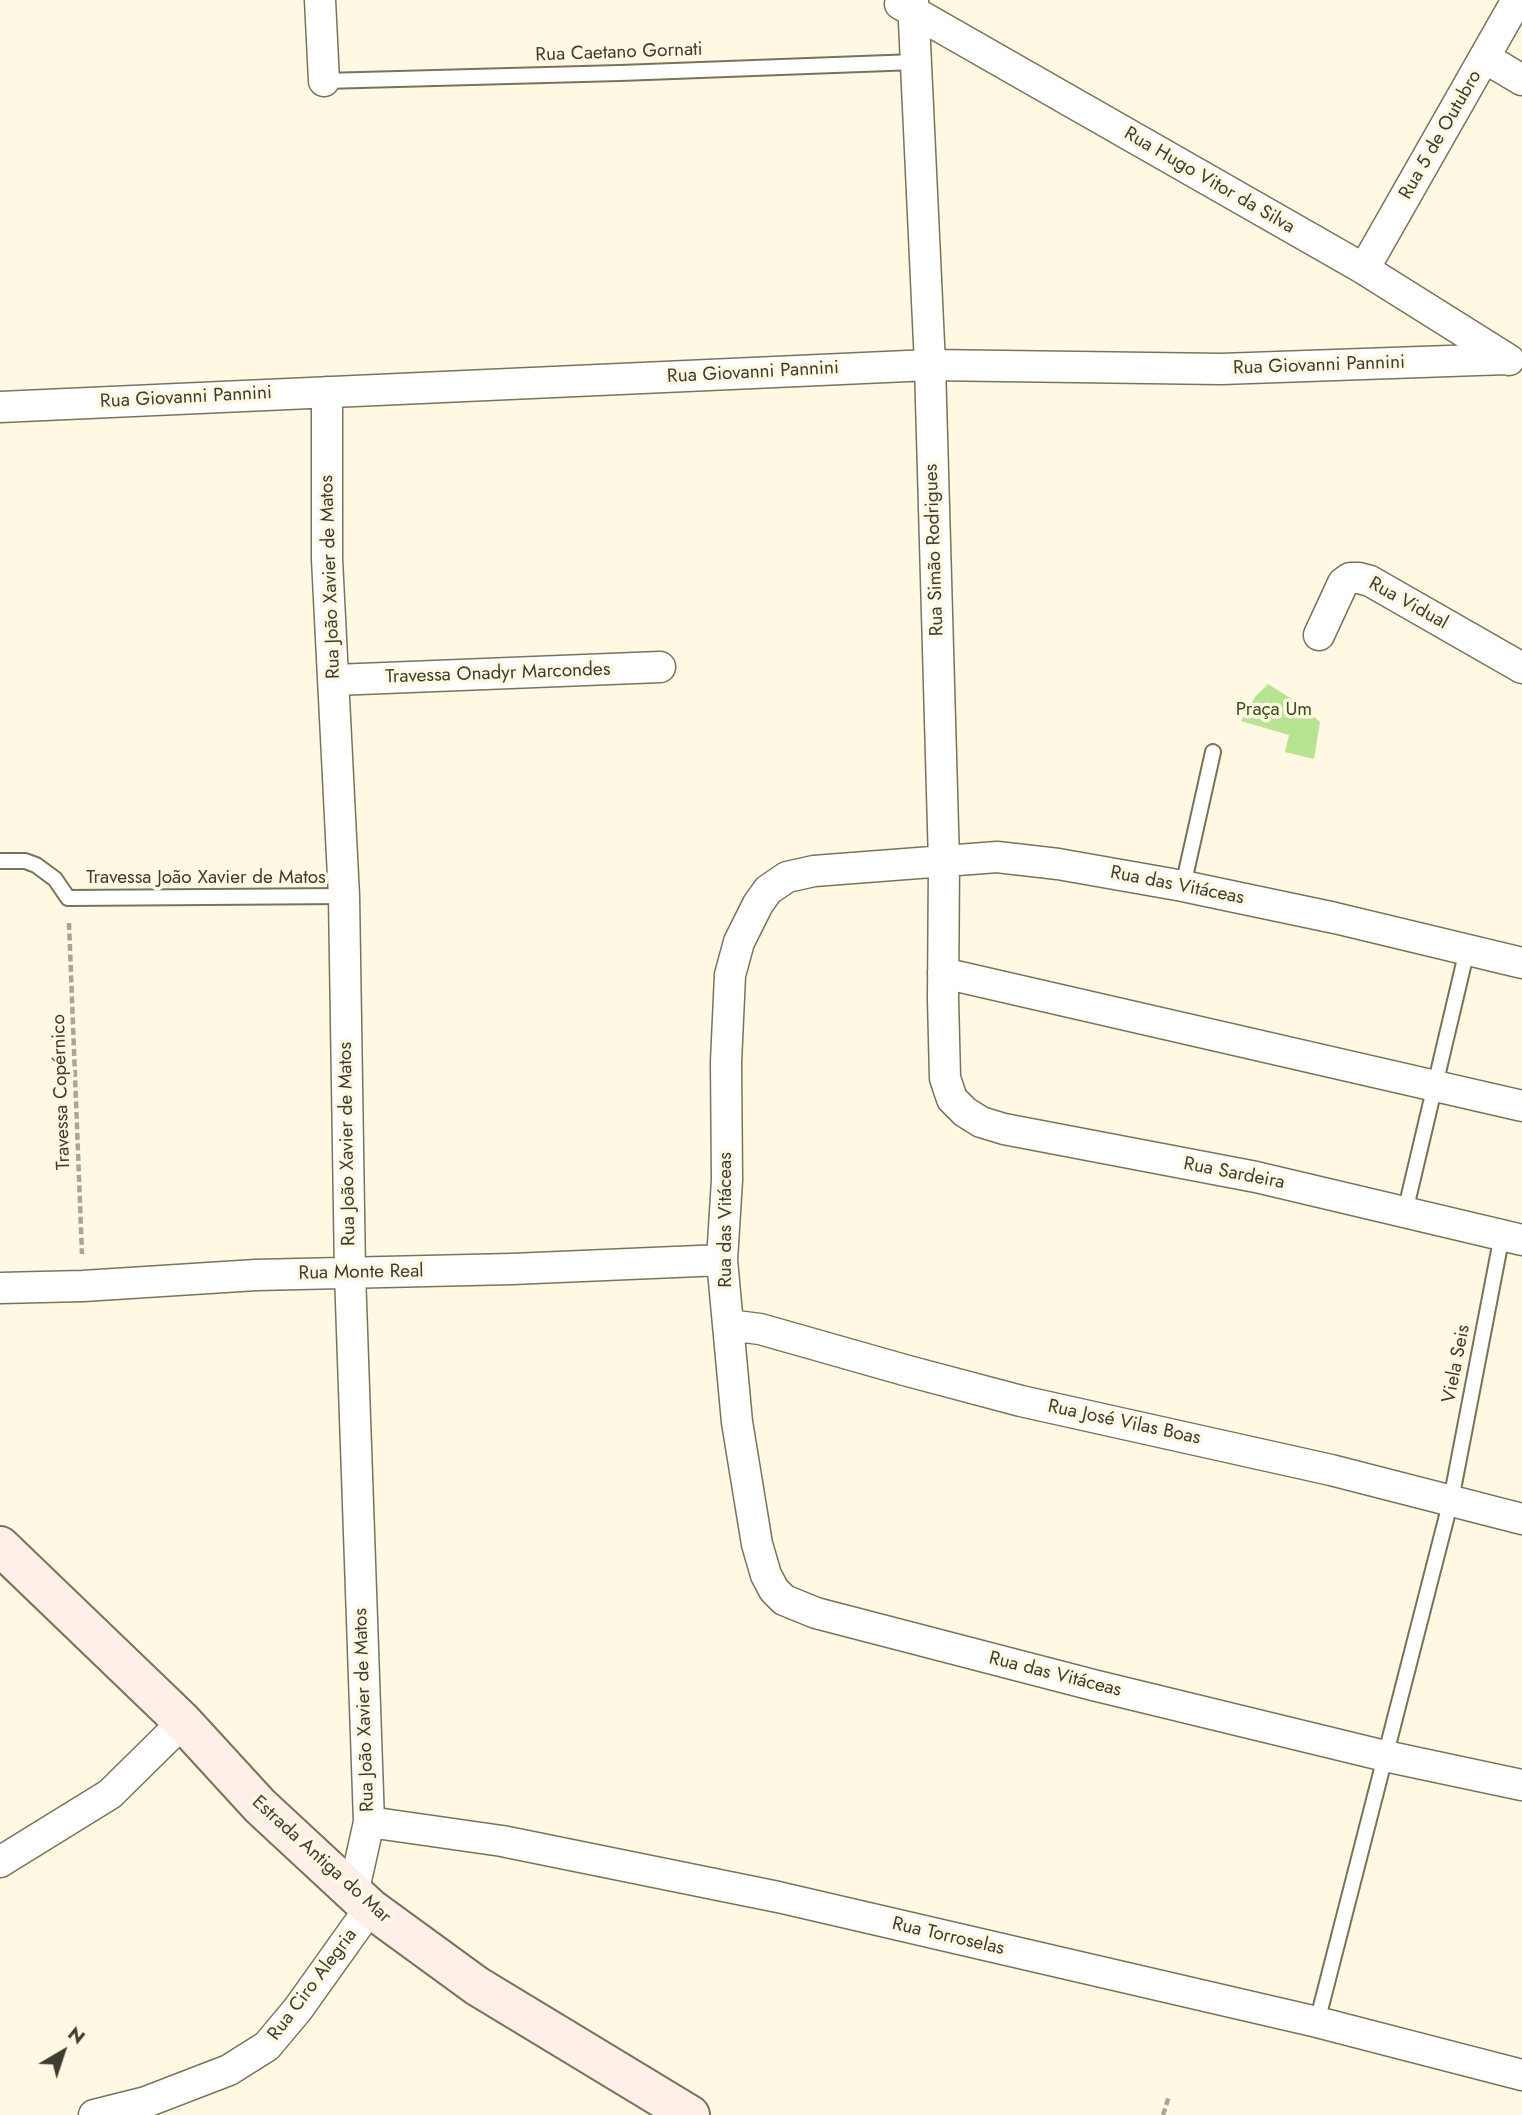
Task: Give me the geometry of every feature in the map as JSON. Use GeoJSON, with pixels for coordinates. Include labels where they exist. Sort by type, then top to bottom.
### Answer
{"type":"FeatureCollection","features":[{"type":"Feature","properties":{"kind":"street"},"geometry":{"type":"LineString","coordinates":[[320,0],[324,81]]}},
{"type":"Feature","properties":{"kind":"street","name":"Rua 5 de Outubro"},"geometry":{"type":"LineString","coordinates":[[1364,269],[1517,0]]}},
{"type":"Feature","properties":{"kind":"street","name":"Rua Simão Rodrigues"},"geometry":{"type":"LineString","coordinates":[[906,4],[915,62],[930,365],[944,862],[946,1078],[952,1099]]}},
{"type":"Feature","properties":{"kind":"street","name":"Rua Hugo Vitor da Silva"},"geometry":{"type":"LineString","coordinates":[[906,4],[1364,269],[1514,363]]}},
{"type":"Feature","properties":{"kind":"street"},"geometry":{"type":"LineString","coordinates":[[1485,58],[1522,80]]}},
{"type":"Feature","properties":{"kind":"street","name":"Rua Giovanni Pannini"},"geometry":{"type":"LineString","coordinates":[[0,407],[930,365],[1221,369],[1514,363]]}},
{"type":"Feature","properties":{"kind":"street","name":"Rua João Xavier de Matos"},"geometry":{"type":"LineString","coordinates":[[327,392],[327,559],[344,896],[350,1273],[369,1822],[362,1901]]}},
{"type":"Feature","properties":{"kind":"street","name":"Rua Vidual"},"geometry":{"type":"LineString","coordinates":[[1319,635],[1343,583],[1350,578],[1359,578],[1370,581],[1522,668]]}},
{"type":"Feature","properties":{"kind":"street","name":"Travessa Onadyr Marcondes"},"geometry":{"type":"LineString","coordinates":[[335,680],[660,667]]}},
{"type":"Feature","properties":{"kind":"street","name":"Rua das Vitáceas"},"geometry":{"type":"LineString","coordinates":[[1522,963],[1335,918],[1183,886],[1058,864],[997,857],[814,871],[787,877],[768,890],[758,904],[736,949],[730,975],[726,1062],[727,1180],[722,1260],[737,1422],[757,1544],[766,1575],[774,1590],[784,1600],[816,1614],[919,1640],[1385,1756],[1522,1785]]}},
{"type":"Feature","properties":{"kind":"street"},"geometry":{"type":"LineString","coordinates":[[943,973],[1522,1107]]}},
{"type":"Feature","properties":{"kind":"street","name":"Rua Sardeira"},"geometry":{"type":"LineString","coordinates":[[952,1099],[965,1112],[981,1122],[1004,1129],[1256,1177],[1512,1237]]}},
{"type":"Feature","properties":{"kind":"street","name":"Rua Monte Real"},"geometry":{"type":"LineString","coordinates":[[0,1288],[83,1286],[256,1275],[722,1260]]}},
{"type":"Feature","properties":{"kind":"street","name":"Rua José Vilas Boas"},"geometry":{"type":"LineString","coordinates":[[728,1325],[760,1329],[1021,1401],[1331,1470],[1522,1519]]}},
{"type":"Feature","properties":{"kind":"street","name":"Estrada Antiga do Mar"},"geometry":{"type":"LineString","coordinates":[[0,1546],[183,1722],[260,1806],[362,1901],[477,1986],[690,2115]]}},
{"type":"Feature","properties":{"kind":"street"},"geometry":{"type":"LineString","coordinates":[[0,1862],[110,1794],[183,1722]]}},
{"type":"Feature","properties":{"kind":"street","name":"Rua Torroselas"},"geometry":{"type":"LineString","coordinates":[[369,1822],[502,1841],[765,1895],[1317,2022],[1522,2075]]}},
{"type":"Feature","properties":{"kind":"street","name":"Rua Ciro Alegria"},"geometry":{"type":"LineString","coordinates":[[94,2115],[146,2102],[229,2070],[267,2046],[298,2009],[362,1901]]}},
{"type":"Feature","properties":{"kind":"lane","name":"Rua Caetano Gornati"},"geometry":{"type":"LineString","coordinates":[[324,81],[915,62]]}},
{"type":"Feature","properties":{"kind":"lane"},"geometry":{"type":"LineString","coordinates":[[1183,886],[1213,752]]}},
{"type":"Feature","properties":{"kind":"lane","name":"Travessa João Xavier de Matos"},"geometry":{"type":"LineString","coordinates":[[0,861],[25,861],[36,865],[55,879],[68,898],[344,896]]}},
{"type":"Feature","properties":{"kind":"lane"},"geometry":{"type":"LineString","coordinates":[[1405,1212],[1467,950]]}},
{"type":"Feature","properties":{"kind":"lane","name":"Viela Seis"},"geometry":{"type":"LineString","coordinates":[[1317,2022],[1451,1500],[1512,1237]]}},
{"type":"Feature","properties":{"kind":"path","name":"Travessa Copérnico"},"geometry":{"type":"LineString","coordinates":[[68,898],[83,1286]]}},
{"type":"Feature","properties":{"kind":"path"},"geometry":{"type":"LineString","coordinates":[[1163,2115],[1169,2096]]}},
{"type":"Feature","properties":{"kind":"green space","name":"Praça Um"},"geometry":{"type":"Polygon","coordinates":[[[1268,684],[1300,704],[1320,722],[1314,759],[1285,752],[1289,735],[1241,721],[1255,697],[1268,684]]]}}]}
